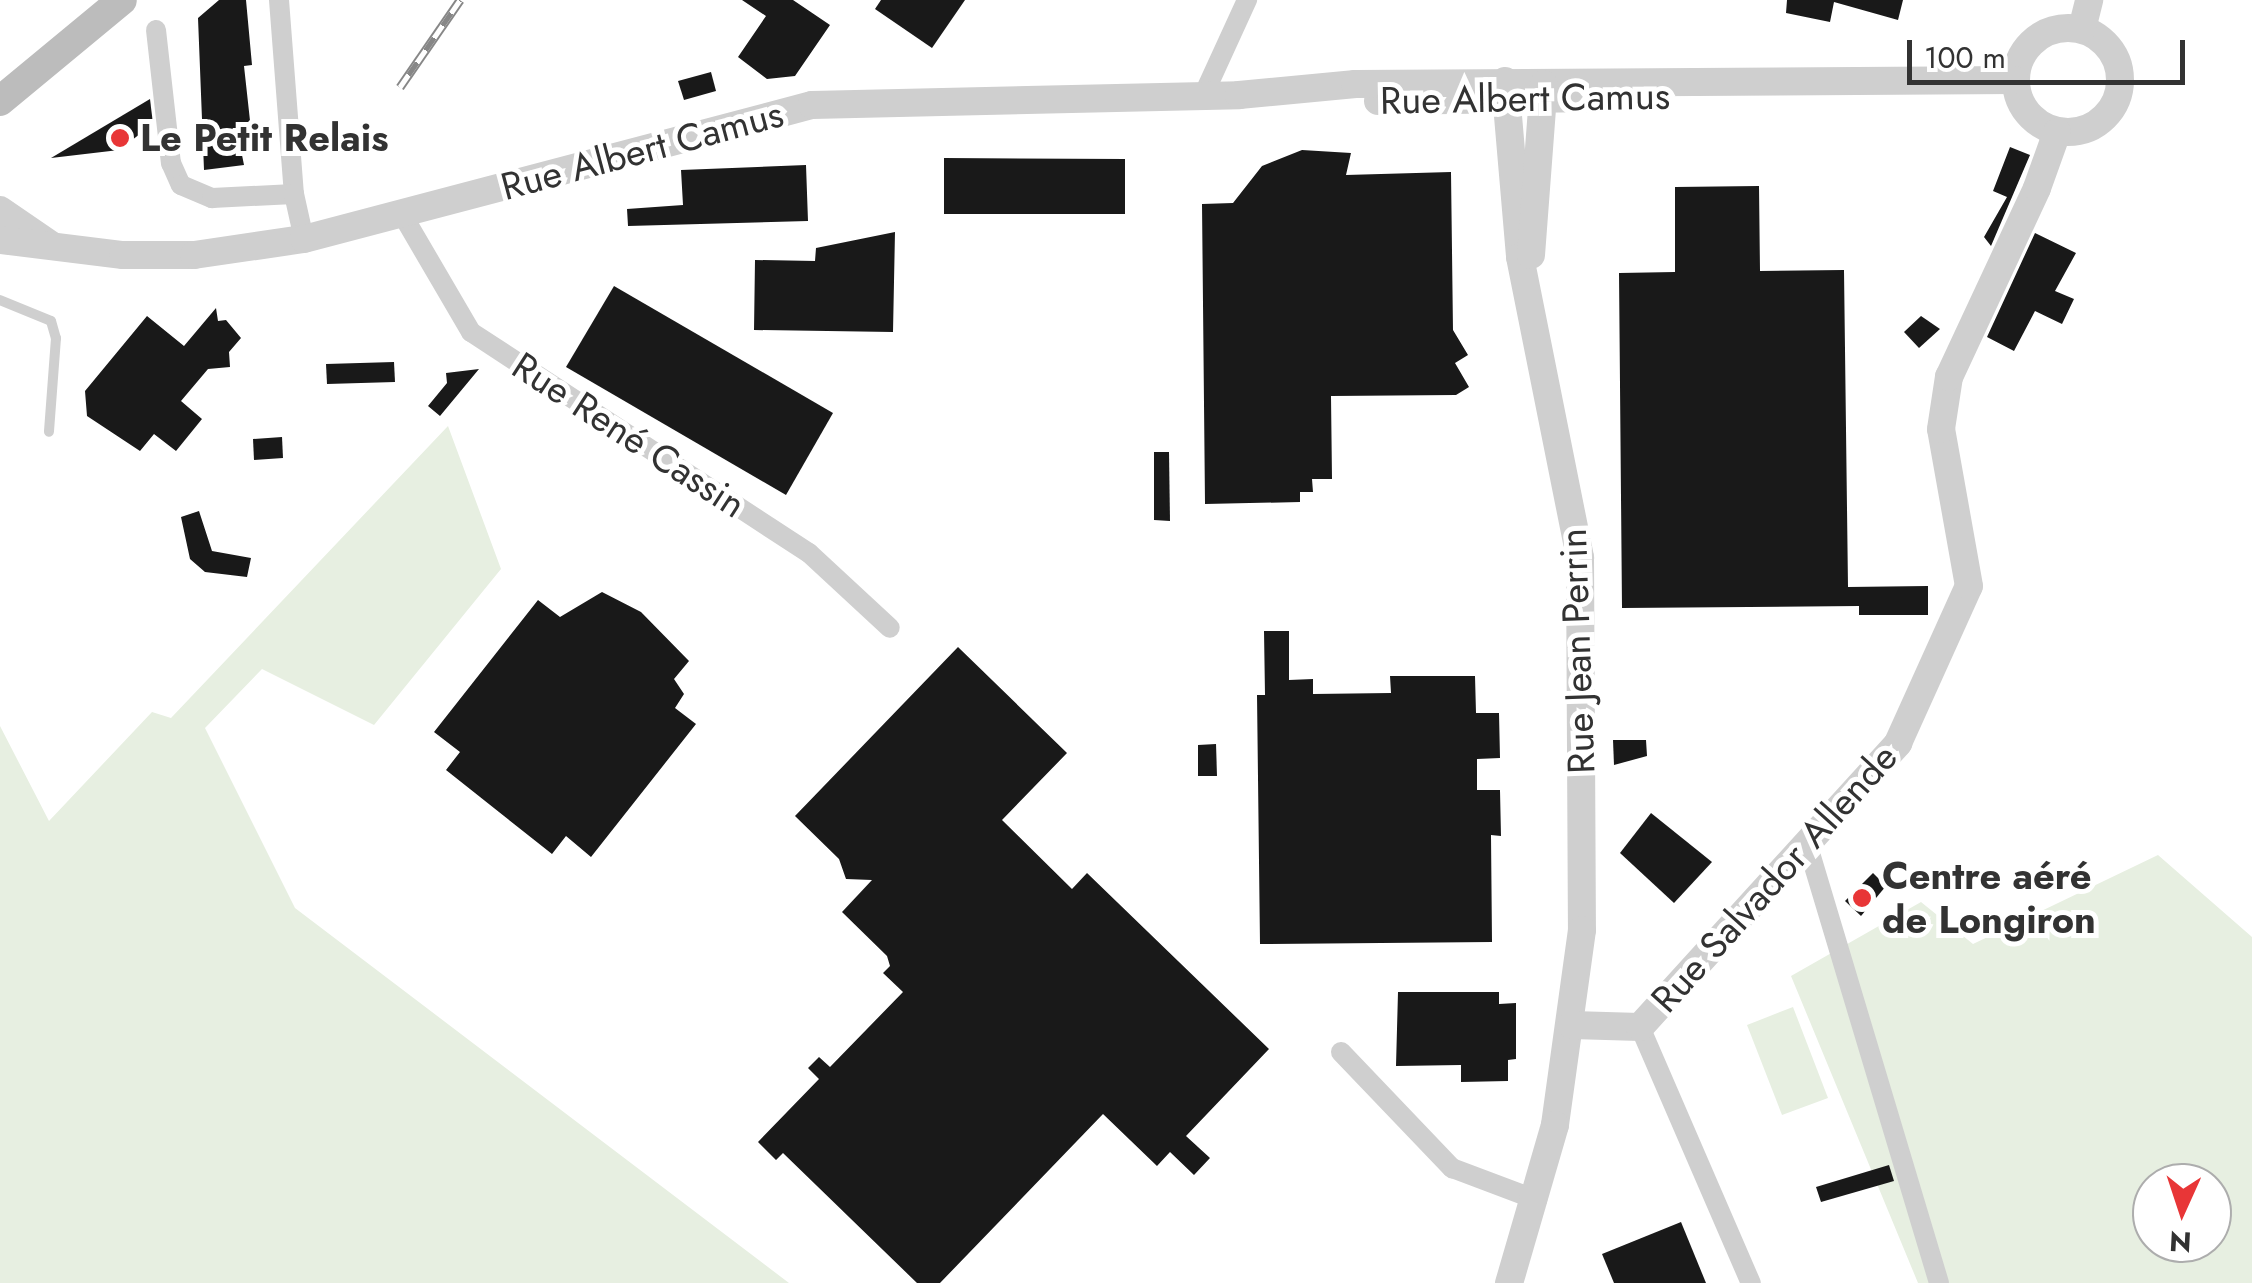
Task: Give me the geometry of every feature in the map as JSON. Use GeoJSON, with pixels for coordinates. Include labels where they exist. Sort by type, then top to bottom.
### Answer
{"type":"FeatureCollection","features":[{"type":"Feature","properties":{"kind":"main road"},"geometry":{"type":"LineString","coordinates":[[0,102],[122,0]]}},
{"type":"Feature","properties":{"kind":"street"},"geometry":{"type":"LineString","coordinates":[[279,0],[294,194],[304,239]]}},
{"type":"Feature","properties":{"kind":"street"},"geometry":{"type":"LineString","coordinates":[[1203,96],[1247,0]]}},
{"type":"Feature","properties":{"kind":"street"},"geometry":{"type":"LineString","coordinates":[[2082,29],[2089,0]]}},
{"type":"Feature","properties":{"kind":"street"},"geometry":{"type":"LineString","coordinates":[[2082,29],[2111,50],[2121,84],[2116,102],[2092,127],[2056,132],[2026,113],[2015,80],[2036,38],[2082,29]]}},
{"type":"Feature","properties":{"kind":"street"},"geometry":{"type":"LineString","coordinates":[[156,30],[172,163],[181,185],[212,198],[294,194]]}},
{"type":"Feature","properties":{"kind":"street","name":"Rue Albert Camus"},"geometry":{"type":"LineString","coordinates":[[0,240],[194,256],[304,239],[812,105],[2015,80]]}},
{"type":"Feature","properties":{"kind":"street","name":"Rue Jean Perrin"},"geometry":{"type":"LineString","coordinates":[[1505,92],[1513,208],[1580,558],[1582,930],[1572,1025]]}},
{"type":"Feature","properties":{"kind":"street","name":"Rue Jean Perrin"},"geometry":{"type":"LineString","coordinates":[[1529,282],[1544,92]]}},
{"type":"Feature","properties":{"kind":"street","name":"Rue Salvador Allende"},"geometry":{"type":"LineString","coordinates":[[1572,1025],[1640,1027],[1898,743],[1969,586],[1942,429],[1949,376],[2037,188],[2056,132]]}},
{"type":"Feature","properties":{"kind":"street","name":"Rue Albert Camus"},"geometry":{"type":"LineString","coordinates":[[0,210],[52,245]]}},
{"type":"Feature","properties":{"kind":"street","name":"Rue René Cassin"},"geometry":{"type":"LineString","coordinates":[[402,214],[471,332],[809,553],[890,628]]}},
{"type":"Feature","properties":{"kind":"street"},"geometry":{"type":"LineString","coordinates":[[1807,843],[1938,1283]]}},
{"type":"Feature","properties":{"kind":"street"},"geometry":{"type":"LineString","coordinates":[[1509,1283],[1537,1200],[1572,1025]]}},
{"type":"Feature","properties":{"kind":"street"},"geometry":{"type":"LineString","coordinates":[[1640,1027],[1751,1283]]}},
{"type":"Feature","properties":{"kind":"street"},"geometry":{"type":"LineString","coordinates":[[1341,1052],[1452,1168],[1537,1200]]}},
{"type":"Feature","properties":{"kind":"lane"},"geometry":{"type":"LineString","coordinates":[[0,300],[51,321],[56,338],[49,432]]}},
{"type":"Feature","properties":{"kind":"shaded area"},"geometry":{"type":"Polygon","coordinates":[[[448,426],[501,569],[374,725],[262,669],[205,728],[295,908],[789,1283],[0,1283],[0,726],[49,821],[152,712],[171,718],[448,426]]]}},
{"type":"Feature","properties":{"kind":"shaded area"},"geometry":{"type":"Polygon","coordinates":[[[2158,855],[2252,937],[2252,1283],[1918,1283],[1791,976],[1921,902],[1973,944],[2158,855]]]}},
{"type":"Feature","properties":{"kind":"shaded area"},"geometry":{"type":"Polygon","coordinates":[[[1793,1007],[1828,1098],[1782,1115],[1747,1025],[1793,1007]]]}},
{"type":"Feature","properties":{"kind":"building"},"geometry":{"type":"Polygon","coordinates":[[[219,0],[246,0],[252,65],[244,66],[253,148],[241,150],[244,165],[204,170],[198,18],[219,0]]]}},
{"type":"Feature","properties":{"kind":"building"},"geometry":{"type":"Polygon","coordinates":[[[742,0],[793,0],[830,25],[795,76],[767,79],[738,57],[766,16],[742,0]]]}},
{"type":"Feature","properties":{"kind":"building"},"geometry":{"type":"Polygon","coordinates":[[[881,0],[965,0],[932,48],[875,9],[881,0]]]}},
{"type":"Feature","properties":{"kind":"building"},"geometry":{"type":"Polygon","coordinates":[[[1787,0],[1903,0],[1898,20],[1834,2],[1830,22],[1786,13],[1787,0]]]}},
{"type":"Feature","properties":{"kind":"building"},"geometry":{"type":"Polygon","coordinates":[[[711,72],[716,91],[684,100],[678,81],[711,72]]]}},
{"type":"Feature","properties":{"kind":"building"},"geometry":{"type":"Polygon","coordinates":[[[150,99],[153,124],[119,150],[51,158],[150,99]]]}},
{"type":"Feature","properties":{"kind":"building"},"geometry":{"type":"Polygon","coordinates":[[[2010,147],[2030,155],[1991,246],[1984,237],[2007,197],[1993,191],[2010,147]]]}},
{"type":"Feature","properties":{"kind":"building"},"geometry":{"type":"Polygon","coordinates":[[[1302,150],[1351,153],[1346,175],[1451,172],[1453,330],[1468,355],[1455,363],[1469,387],[1456,395],[1331,396],[1332,479],[1312,479],[1313,492],[1300,492],[1300,502],[1205,504],[1202,204],[1233,203],[1262,166],[1302,150]]]}},
{"type":"Feature","properties":{"kind":"building"},"geometry":{"type":"Polygon","coordinates":[[[944,158],[1125,159],[1125,214],[944,214],[944,158]]]}},
{"type":"Feature","properties":{"kind":"building"},"geometry":{"type":"Polygon","coordinates":[[[806,165],[808,221],[628,226],[627,209],[683,205],[681,170],[806,165]]]}},
{"type":"Feature","properties":{"kind":"building"},"geometry":{"type":"Polygon","coordinates":[[[1759,186],[1760,271],[1844,270],[1848,587],[1928,586],[1928,615],[1859,615],[1859,606],[1622,608],[1619,273],[1675,272],[1675,187],[1759,186]]]}},
{"type":"Feature","properties":{"kind":"building"},"geometry":{"type":"Polygon","coordinates":[[[895,232],[893,332],[754,330],[755,260],[815,261],[816,248],[895,232]]]}},
{"type":"Feature","properties":{"kind":"building"},"geometry":{"type":"Polygon","coordinates":[[[2035,233],[2076,253],[2055,291],[2074,299],[2062,324],[2035,311],[2014,351],[1987,337],[2035,233]]]}},
{"type":"Feature","properties":{"kind":"building"},"geometry":{"type":"Polygon","coordinates":[[[614,286],[833,413],[786,495],[566,367],[614,286]]]}},
{"type":"Feature","properties":{"kind":"building"},"geometry":{"type":"Polygon","coordinates":[[[216,308],[218,321],[226,320],[241,338],[229,352],[230,367],[208,369],[181,401],[202,419],[176,451],[154,434],[140,451],[87,416],[85,391],[147,316],[184,346],[216,308]]]}},
{"type":"Feature","properties":{"kind":"building"},"geometry":{"type":"Polygon","coordinates":[[[1921,316],[1940,329],[1919,348],[1904,332],[1921,316]]]}},
{"type":"Feature","properties":{"kind":"building"},"geometry":{"type":"Polygon","coordinates":[[[394,362],[395,382],[327,384],[326,364],[394,362]]]}},
{"type":"Feature","properties":{"kind":"building"},"geometry":{"type":"Polygon","coordinates":[[[479,369],[440,416],[428,406],[447,383],[446,373],[479,369]]]}},
{"type":"Feature","properties":{"kind":"building"},"geometry":{"type":"Polygon","coordinates":[[[282,437],[283,458],[254,460],[253,439],[282,437]]]}},
{"type":"Feature","properties":{"kind":"building"},"geometry":{"type":"Polygon","coordinates":[[[1154,452],[1169,452],[1170,521],[1154,520],[1154,452]]]}},
{"type":"Feature","properties":{"kind":"building"},"geometry":{"type":"Polygon","coordinates":[[[199,511],[212,551],[251,558],[247,577],[205,572],[190,559],[181,517],[199,511]]]}},
{"type":"Feature","properties":{"kind":"building"},"geometry":{"type":"Polygon","coordinates":[[[602,592],[641,612],[689,661],[674,679],[684,694],[675,708],[696,724],[591,857],[566,836],[552,854],[446,770],[460,752],[434,732],[538,600],[560,617],[602,592]]]}},
{"type":"Feature","properties":{"kind":"building"},"geometry":{"type":"Polygon","coordinates":[[[1264,631],[1289,631],[1289,680],[1313,679],[1313,694],[1391,693],[1390,676],[1475,676],[1476,713],[1499,713],[1500,758],[1477,759],[1477,790],[1500,790],[1501,836],[1491,835],[1492,942],[1260,944],[1257,695],[1265,695],[1264,631]]]}},
{"type":"Feature","properties":{"kind":"building"},"geometry":{"type":"Polygon","coordinates":[[[958,647],[1067,753],[1002,820],[1072,889],[1087,873],[1269,1049],[1186,1136],[1210,1158],[1194,1175],[1170,1152],[1157,1166],[1103,1114],[940,1283],[917,1283],[783,1153],[776,1160],[758,1142],[819,1079],[808,1068],[819,1057],[830,1067],[903,992],[883,973],[890,966],[887,956],[842,912],[872,880],[846,879],[839,859],[795,816],[958,647]]]}},
{"type":"Feature","properties":{"kind":"building"},"geometry":{"type":"Polygon","coordinates":[[[1613,740],[1646,740],[1647,756],[1614,765],[1613,740]]]}},
{"type":"Feature","properties":{"kind":"building"},"geometry":{"type":"Polygon","coordinates":[[[1216,744],[1217,776],[1198,776],[1198,745],[1216,744]]]}},
{"type":"Feature","properties":{"kind":"building"},"geometry":{"type":"Polygon","coordinates":[[[1651,813],[1712,862],[1674,903],[1620,853],[1651,813]]]}},
{"type":"Feature","properties":{"kind":"building"},"geometry":{"type":"Polygon","coordinates":[[[1873,873],[1886,886],[1861,916],[1845,901],[1873,873]]]}},
{"type":"Feature","properties":{"kind":"building"},"geometry":{"type":"Polygon","coordinates":[[[1398,992],[1499,992],[1499,1004],[1516,1003],[1516,1059],[1508,1060],[1508,1081],[1461,1082],[1461,1065],[1396,1066],[1398,992]]]}},
{"type":"Feature","properties":{"kind":"building"},"geometry":{"type":"Polygon","coordinates":[[[1889,1165],[1894,1181],[1821,1202],[1816,1187],[1889,1165]]]}},
{"type":"Feature","properties":{"kind":"building"},"geometry":{"type":"Polygon","coordinates":[[[1681,1222],[1706,1283],[1614,1283],[1602,1254],[1681,1222]]]}},
{"type":"Feature","properties":{"kind":"railway"},"geometry":{"type":"LineString","coordinates":[[400,87],[460,0]]}},
{"type":"Feature","properties":{"kind":"place","name":"Le Petit Relais"},"geometry":{"type":"Point","coordinates":[120,138]}},
{"type":"Feature","properties":{"kind":"place","name":"Centre aéré de Longiron"},"geometry":{"type":"Point","coordinates":[1862,898]}}]}
